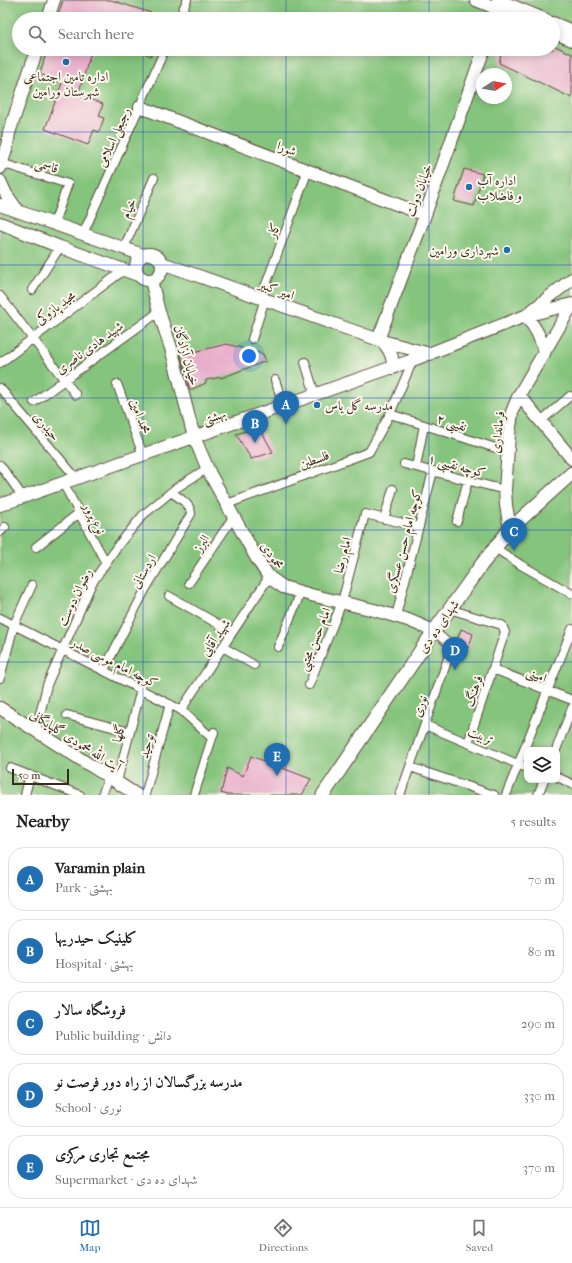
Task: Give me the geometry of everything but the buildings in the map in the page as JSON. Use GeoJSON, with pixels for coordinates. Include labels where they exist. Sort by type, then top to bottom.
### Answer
{"type":"FeatureCollection","features":[{"type":"Feature","properties":{"kind":"main road","name":"شهدای ده دی"},"geometry":{"type":"LineString","coordinates":[[323,795],[434,631],[482,564],[510,529],[572,473]]}},
{"type":"Feature","properties":{"kind":"street"},"geometry":{"type":"LineString","coordinates":[[50,12],[54,0]]}},
{"type":"Feature","properties":{"kind":"street"},"geometry":{"type":"LineString","coordinates":[[181,12],[187,0]]}},
{"type":"Feature","properties":{"kind":"street"},"geometry":{"type":"LineString","coordinates":[[476,0],[519,12]]}},
{"type":"Feature","properties":{"kind":"street"},"geometry":{"type":"LineString","coordinates":[[498,6],[509,12]]}},
{"type":"Feature","properties":{"kind":"street"},"geometry":{"type":"LineString","coordinates":[[560,26],[572,31]]}},
{"type":"Feature","properties":{"kind":"street"},"geometry":{"type":"LineString","coordinates":[[560,35],[572,40]]}},
{"type":"Feature","properties":{"kind":"street"},"geometry":{"type":"LineString","coordinates":[[1,166],[7,147],[8,133],[35,56]]}},
{"type":"Feature","properties":{"kind":"street","name":"رجبعلی اسلامی"},"geometry":{"type":"LineString","coordinates":[[84,234],[162,56]]}},
{"type":"Feature","properties":{"kind":"street","name":"خیابان دولت"},"geometry":{"type":"LineString","coordinates":[[380,341],[482,56]]}},
{"type":"Feature","properties":{"kind":"street","name":"شورا"},"geometry":{"type":"LineString","coordinates":[[140,106],[425,215]]}},
{"type":"Feature","properties":{"kind":"street"},"geometry":{"type":"LineString","coordinates":[[0,142],[8,133]]}},
{"type":"Feature","properties":{"kind":"street","name":"قاسمی"},"geometry":{"type":"LineString","coordinates":[[1,166],[68,184],[54,223]]}},
{"type":"Feature","properties":{"kind":"street","name":"کار"},"geometry":{"type":"LineString","coordinates":[[252,339],[263,298],[308,170]]}},
{"type":"Feature","properties":{"kind":"street","name":"خیام"},"geometry":{"type":"LineString","coordinates":[[124,248],[154,178]]}},
{"type":"Feature","properties":{"kind":"street"},"geometry":{"type":"LineString","coordinates":[[0,180],[6,194],[18,211]]}},
{"type":"Feature","properties":{"kind":"street"},"geometry":{"type":"LineString","coordinates":[[0,205],[143,256]]}},
{"type":"Feature","properties":{"kind":"street"},"geometry":{"type":"LineString","coordinates":[[2,225],[138,275],[144,280],[151,280],[159,276],[162,263],[152,254],[143,256],[137,262],[136,266],[138,275]]}},
{"type":"Feature","properties":{"kind":"street"},"geometry":{"type":"LineString","coordinates":[[32,290],[60,246]]}},
{"type":"Feature","properties":{"kind":"street","name":"امیر کبیر"},"geometry":{"type":"LineString","coordinates":[[162,263],[380,341],[430,354]]}},
{"type":"Feature","properties":{"kind":"street","name":"مجید پازوکی"},"geometry":{"type":"LineString","coordinates":[[0,363],[124,270]]}},
{"type":"Feature","properties":{"kind":"street","name":"خیابان آزادگان"},"geometry":{"type":"LineString","coordinates":[[151,280],[159,312],[171,348],[194,437]]}},
{"type":"Feature","properties":{"kind":"street"},"geometry":{"type":"LineString","coordinates":[[525,316],[571,280]]}},
{"type":"Feature","properties":{"kind":"street"},"geometry":{"type":"LineString","coordinates":[[0,296],[76,395]]}},
{"type":"Feature","properties":{"kind":"street"},"geometry":{"type":"LineString","coordinates":[[525,316],[572,304]]}},
{"type":"Feature","properties":{"kind":"street","name":"فرمانداری"},"geometry":{"type":"LineString","coordinates":[[510,529],[505,490],[508,435],[512,412],[519,395],[572,304]]}},
{"type":"Feature","properties":{"kind":"street","name":"شهید هادی ناصری"},"geometry":{"type":"LineString","coordinates":[[34,402],[159,312]]}},
{"type":"Feature","properties":{"kind":"street"},"geometry":{"type":"LineString","coordinates":[[525,316],[539,333],[544,354]]}},
{"type":"Feature","properties":{"kind":"street","name":"بهشتی"},"geometry":{"type":"LineString","coordinates":[[0,506],[393,368],[525,316]]}},
{"type":"Feature","properties":{"kind":"street"},"geometry":{"type":"LineString","coordinates":[[380,341],[389,349],[393,358],[393,368]]}},
{"type":"Feature","properties":{"kind":"street","name":"فلسطین"},"geometry":{"type":"LineString","coordinates":[[227,504],[369,452],[390,414],[414,360]]}},
{"type":"Feature","properties":{"kind":"street"},"geometry":{"type":"LineString","coordinates":[[304,362],[315,395]]}},
{"type":"Feature","properties":{"kind":"street"},"geometry":{"type":"LineString","coordinates":[[275,380],[284,406]]}},
{"type":"Feature","properties":{"kind":"street","name":"محمد امین"},"geometry":{"type":"LineString","coordinates":[[117,384],[143,455]]}},
{"type":"Feature","properties":{"kind":"street","name":"حیدری"},"geometry":{"type":"LineString","coordinates":[[0,388],[77,479]]}},
{"type":"Feature","properties":{"kind":"street"},"geometry":{"type":"LineString","coordinates":[[519,395],[572,459]]}},
{"type":"Feature","properties":{"kind":"street"},"geometry":{"type":"LineString","coordinates":[[540,421],[570,396]]}},
{"type":"Feature","properties":{"kind":"street","name":"نقیبی ۲"},"geometry":{"type":"LineString","coordinates":[[390,414],[508,452]]}},
{"type":"Feature","properties":{"kind":"street"},"geometry":{"type":"LineString","coordinates":[[416,467],[424,425]]}},
{"type":"Feature","properties":{"kind":"street","name":"محمودی"},"geometry":{"type":"LineString","coordinates":[[194,437],[227,504],[258,559],[270,577],[283,586],[301,592],[396,616],[434,631]]}},
{"type":"Feature","properties":{"kind":"street","name":"کوچه نقیبی ۱"},"geometry":{"type":"LineString","coordinates":[[404,464],[505,490]]}},
{"type":"Feature","properties":{"kind":"street"},"geometry":{"type":"LineString","coordinates":[[0,465],[23,497]]}},
{"type":"Feature","properties":{"kind":"street","name":"رضوان دوست"},"geometry":{"type":"LineString","coordinates":[[36,731],[47,685],[92,583],[116,548],[143,515],[171,492],[208,468]]}},
{"type":"Feature","properties":{"kind":"street","name":"کوچه امام حسن عسگری"},"geometry":{"type":"LineString","coordinates":[[396,616],[433,471]]}},
{"type":"Feature","properties":{"kind":"street"},"geometry":{"type":"LineString","coordinates":[[457,521],[468,480]]}},
{"type":"Feature","properties":{"kind":"street","name":"نوع پرور"},"geometry":{"type":"LineString","coordinates":[[63,483],[106,563]]}},
{"type":"Feature","properties":{"kind":"street"},"geometry":{"type":"LineString","coordinates":[[393,489],[384,519],[419,527]]}},
{"type":"Feature","properties":{"kind":"street","name":"اردستانی"},"geometry":{"type":"LineString","coordinates":[[104,670],[145,590],[191,514],[189,506],[171,492]]}},
{"type":"Feature","properties":{"kind":"street"},"geometry":{"type":"LineString","coordinates":[[36,547],[79,513]]}},
{"type":"Feature","properties":{"kind":"street","name":"امام رضا"},"geometry":{"type":"LineString","coordinates":[[342,602],[365,514],[384,519]]}},
{"type":"Feature","properties":{"kind":"street","name":"البرز"},"geometry":{"type":"LineString","coordinates":[[190,583],[234,516]]}},
{"type":"Feature","properties":{"kind":"street"},"geometry":{"type":"LineString","coordinates":[[495,548],[521,565],[572,594]]}},
{"type":"Feature","properties":{"kind":"street","name":"شهید آقایی"},"geometry":{"type":"LineString","coordinates":[[181,710],[270,577]]}},
{"type":"Feature","properties":{"kind":"street"},"geometry":{"type":"LineString","coordinates":[[0,678],[14,625],[32,585]]}},
{"type":"Feature","properties":{"kind":"street"},"geometry":{"type":"LineString","coordinates":[[278,647],[301,592]]}},
{"type":"Feature","properties":{"kind":"street"},"geometry":{"type":"LineString","coordinates":[[169,596],[232,632]]}},
{"type":"Feature","properties":{"kind":"street","name":"امام حسن مجتبی"},"geometry":{"type":"LineString","coordinates":[[309,685],[342,602]]}},
{"type":"Feature","properties":{"kind":"street","name":"فرهنگ"},"geometry":{"type":"LineString","coordinates":[[449,610],[502,625],[505,632],[468,743]]}},
{"type":"Feature","properties":{"kind":"street","name":"کوچه امام موسی صدر"},"geometry":{"type":"LineString","coordinates":[[0,618],[181,710],[213,735],[194,795]]}},
{"type":"Feature","properties":{"kind":"street"},"geometry":{"type":"LineString","coordinates":[[506,795],[517,764],[572,629]]}},
{"type":"Feature","properties":{"kind":"street","name":"نوری"},"geometry":{"type":"LineString","coordinates":[[400,795],[451,650],[449,644],[434,631]]}},
{"type":"Feature","properties":{"kind":"street"},"geometry":{"type":"LineString","coordinates":[[223,647],[254,665]]}},
{"type":"Feature","properties":{"kind":"street","name":"امینی"},"geometry":{"type":"LineString","coordinates":[[493,669],[572,700]]}},
{"type":"Feature","properties":{"kind":"street","name":"گلها"},"geometry":{"type":"LineString","coordinates":[[102,795],[113,780],[130,732],[141,689]]}},
{"type":"Feature","properties":{"kind":"street","name":"توحید"},"geometry":{"type":"LineString","coordinates":[[145,795],[170,704]]}},
{"type":"Feature","properties":{"kind":"street","name":"آیت الله محمودی گلپایگانی"},"geometry":{"type":"LineString","coordinates":[[0,708],[137,795]]}},
{"type":"Feature","properties":{"kind":"street"},"geometry":{"type":"LineString","coordinates":[[557,747],[572,708]]}},
{"type":"Feature","properties":{"kind":"street"},"geometry":{"type":"LineString","coordinates":[[67,715],[130,732]]}},
{"type":"Feature","properties":{"kind":"street","name":"تربیت"},"geometry":{"type":"LineString","coordinates":[[425,725],[524,767]]}},
{"type":"Feature","properties":{"kind":"street"},"geometry":{"type":"LineString","coordinates":[[410,767],[494,795]]}},
{"type":"Feature","properties":{"kind":"street"},"geometry":{"type":"LineString","coordinates":[[10,768],[80,795]]}},
{"type":"Feature","properties":{"kind":"street"},"geometry":{"type":"LineString","coordinates":[[24,795],[30,775]]}},
{"type":"Feature","properties":{"kind":"street"},"geometry":{"type":"LineString","coordinates":[[560,778],[572,784]]}},
{"type":"Feature","properties":{"kind":"street"},"geometry":{"type":"LineString","coordinates":[[538,795],[543,783]]}},
{"type":"Feature","properties":{"kind":"street"},"geometry":{"type":"LineString","coordinates":[[54,795],[57,786]]}},
{"type":"Feature","properties":{"kind":"green space"},"geometry":{"type":"Polygon","coordinates":[[[0,0],[572,0],[572,795],[0,795],[0,0]]]}},
{"type":"Feature","properties":{"kind":"place","name":"اداره تامین اجتماعی شهرستان ورامین"},"geometry":{"type":"Point","coordinates":[66,62]}},
{"type":"Feature","properties":{"kind":"place","name":"اداره آب و فاضلاب"},"geometry":{"type":"Point","coordinates":[469,187]}},
{"type":"Feature","properties":{"kind":"place","name":"شهرداری ورامین"},"geometry":{"type":"Point","coordinates":[507,250]}},
{"type":"Feature","properties":{"kind":"place","name":"مدرسه گل یاس"},"geometry":{"type":"Point","coordinates":[317,405]}},
{"type":"Feature","properties":{"kind":"place","name":"Varamin plain"},"geometry":{"type":"Point","coordinates":[286,424]}},
{"type":"Feature","properties":{"kind":"place","name":"کلینیک حیدریها"},"geometry":{"type":"Point","coordinates":[255,443]}},
{"type":"Feature","properties":{"kind":"place","name":"فروشگاه سالار"},"geometry":{"type":"Point","coordinates":[514,551]}},
{"type":"Feature","properties":{"kind":"place","name":"مدرسه بزرگسالان از راه دور فرصت نو"},"geometry":{"type":"Point","coordinates":[455,670]}},
{"type":"Feature","properties":{"kind":"place","name":"مجتمع تجاری مرکزی"},"geometry":{"type":"Point","coordinates":[277,776]}}]}
